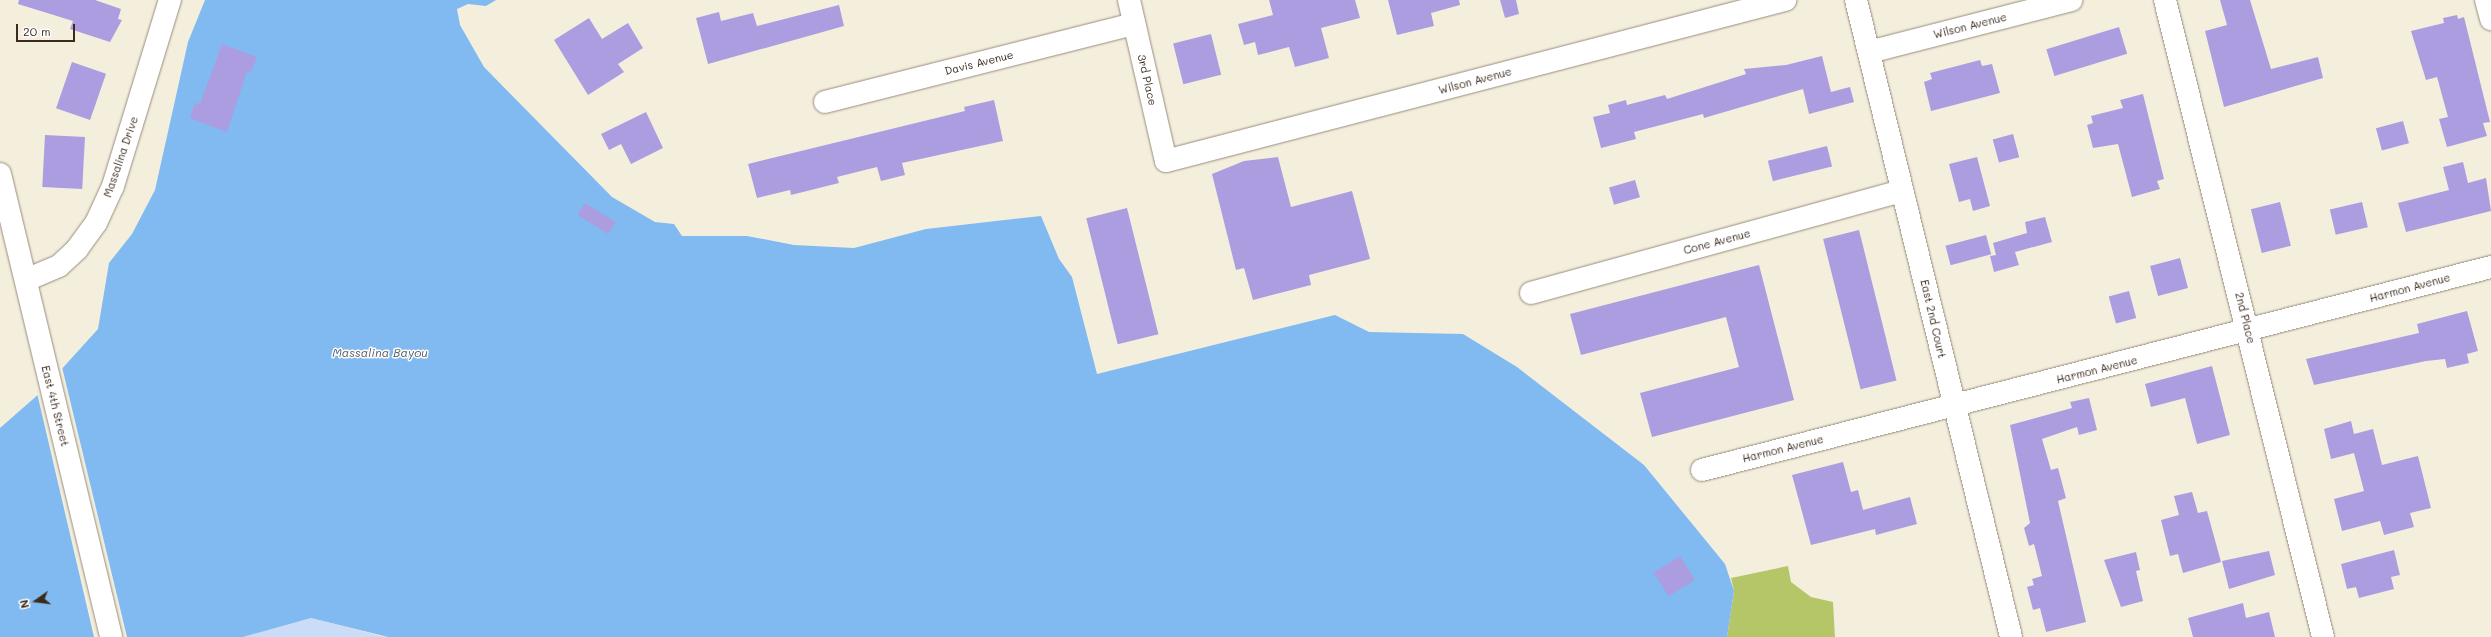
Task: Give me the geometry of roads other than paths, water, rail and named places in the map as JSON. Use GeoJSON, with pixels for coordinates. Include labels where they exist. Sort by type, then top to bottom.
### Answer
{"type":"FeatureCollection","features":[{"type":"Feature","properties":{"kind":"street","name":"Massalina Drive"},"geometry":{"type":"LineString","coordinates":[[26,280],[59,266],[77,249],[96,223],[113,186],[170,0]]}},
{"type":"Feature","properties":{"kind":"street","name":"3rd Place"},"geometry":{"type":"LineString","coordinates":[[1128,0],[1166,161]]}},
{"type":"Feature","properties":{"kind":"street","name":"Wilson Avenue"},"geometry":{"type":"LineString","coordinates":[[1166,161],[1784,0]]}},
{"type":"Feature","properties":{"kind":"street","name":"East 2nd Court"},"geometry":{"type":"LineString","coordinates":[[1856,0],[2011,637]]}},
{"type":"Feature","properties":{"kind":"street","name":"Wilson Avenue"},"geometry":{"type":"LineString","coordinates":[[1869,52],[2071,0]]}},
{"type":"Feature","properties":{"kind":"street","name":"2nd Place"},"geometry":{"type":"LineString","coordinates":[[2165,0],[2249,331],[2323,637]]}},
{"type":"Feature","properties":{"kind":"street"},"geometry":{"type":"LineString","coordinates":[[2486,0],[2491,19]]}},
{"type":"Feature","properties":{"kind":"street","name":"Davis Avenue"},"geometry":{"type":"LineString","coordinates":[[825,102],[1134,24]]}},
{"type":"Feature","properties":{"kind":"street","name":"East 4th Street"},"geometry":{"type":"LineString","coordinates":[[0,174],[111,637]]}},
{"type":"Feature","properties":{"kind":"street","name":"Cone Avenue"},"geometry":{"type":"LineString","coordinates":[[1532,292],[1902,191]]}},
{"type":"Feature","properties":{"kind":"street","name":"Harmon Avenue"},"geometry":{"type":"LineString","coordinates":[[1702,470],[1954,407],[2491,267]]}},
{"type":"Feature","properties":{"kind":"water","name":"Massalina Bayou"},"geometry":{"type":"Polygon","coordinates":[[[205,0],[496,0],[486,6],[468,4],[457,9],[460,25],[484,67],[612,197],[655,222],[674,224],[682,236],[747,236],[794,245],[854,248],[926,229],[1041,216],[1059,259],[1072,277],[1097,374],[1335,315],[1369,332],[1463,334],[1517,367],[1644,465],[1725,564],[1734,591],[1727,637],[388,637],[311,618],[243,637],[0,637],[0,428],[40,393],[98,329],[109,263],[132,234],[155,190],[188,42],[205,0]]]}}]}
